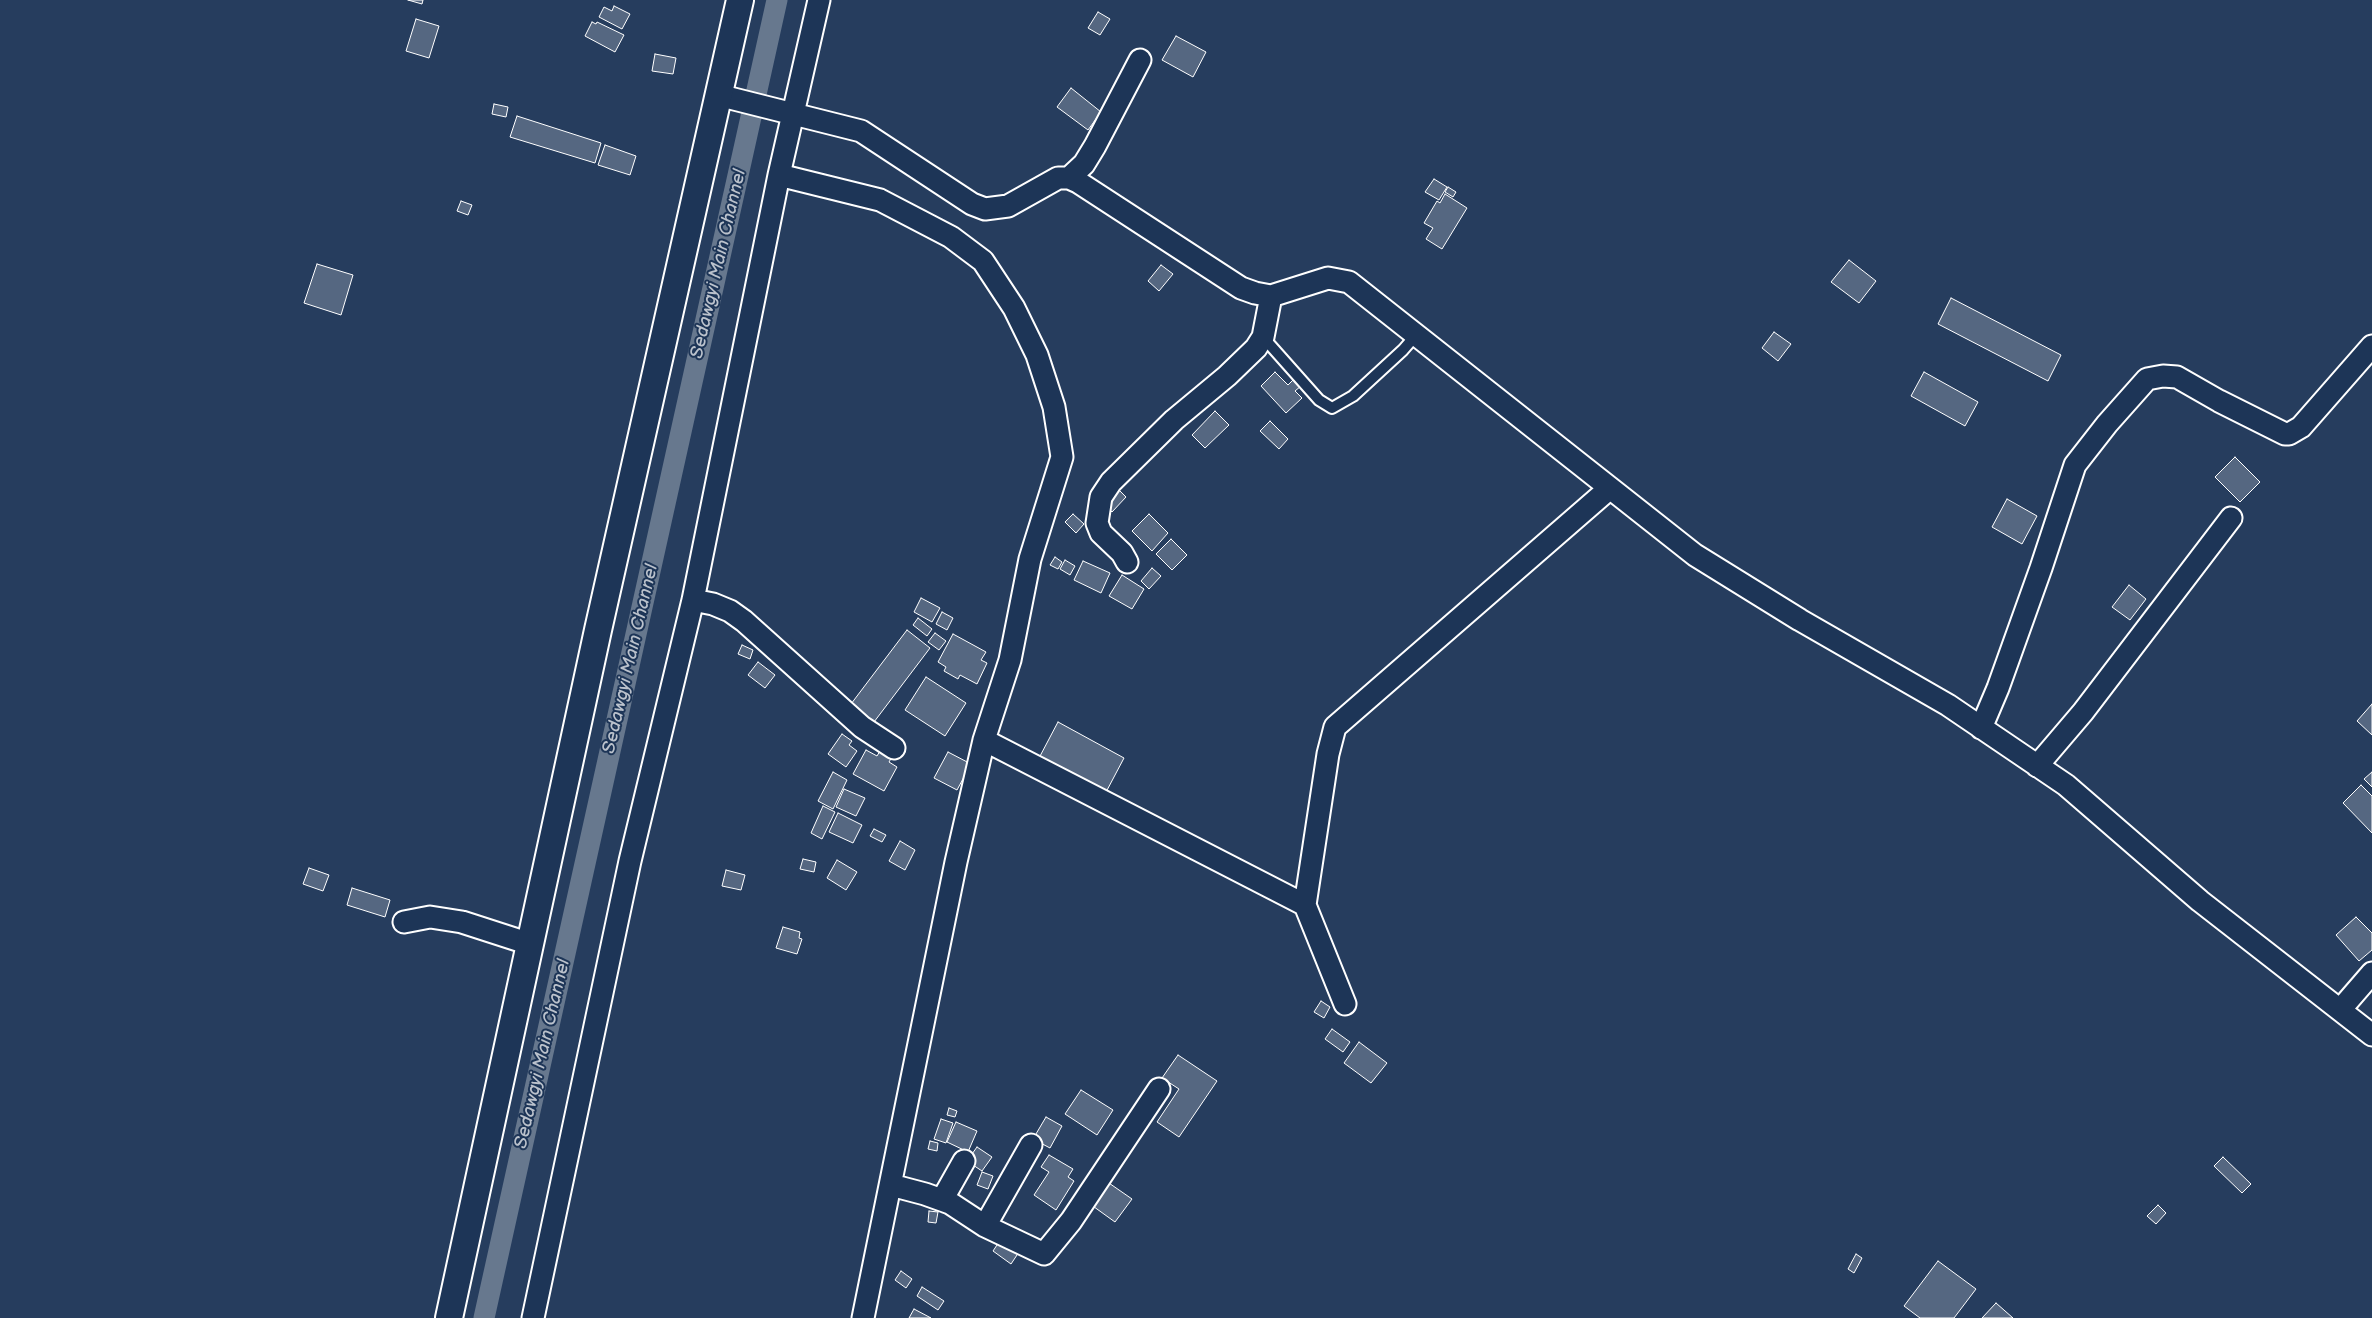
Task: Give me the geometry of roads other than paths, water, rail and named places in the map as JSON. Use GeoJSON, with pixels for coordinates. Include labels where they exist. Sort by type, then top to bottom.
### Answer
{"type":"FeatureCollection","features":[{"type":"Feature","properties":{"kind":"street"},"geometry":{"type":"LineString","coordinates":[[449,1318],[600,620],[722,95],[740,0]]}},
{"type":"Feature","properties":{"kind":"street"},"geometry":{"type":"LineString","coordinates":[[533,1318],[630,861],[692,600],[779,175],[786,111],[819,0]]}},
{"type":"Feature","properties":{"kind":"street"},"geometry":{"type":"LineString","coordinates":[[1068,178],[1084,164],[1095,146],[1140,60]]}},
{"type":"Feature","properties":{"kind":"street"},"geometry":{"type":"LineString","coordinates":[[722,95],[846,126],[867,134],[972,204],[984,208],[1008,206],[1058,178],[1068,178],[1078,182],[1241,288],[1271,296],[1328,278],[1345,280],[1695,555],[1742,586],[1948,705],[2066,786],[2200,901],[2372,1035]]}},
{"type":"Feature","properties":{"kind":"street"},"geometry":{"type":"LineString","coordinates":[[779,175],[880,200],[951,237],[983,262],[1014,308],[1037,355],[1054,407],[1062,457],[1030,559],[1010,660],[984,740],[956,862],[863,1318]]}},
{"type":"Feature","properties":{"kind":"street"},"geometry":{"type":"LineString","coordinates":[[1127,562],[1097,523],[1101,497],[1118,475],[1174,420],[1227,376],[1256,348],[1263,337],[1271,296]]}},
{"type":"Feature","properties":{"kind":"street"},"geometry":{"type":"LineString","coordinates":[[1981,728],[2041,568],[2075,465],[2107,424],[2147,379],[2163,376],[2177,377],[2219,401],[2285,434],[2289,434],[2301,427],[2372,346]]}},
{"type":"Feature","properties":{"kind":"street"},"geometry":{"type":"LineString","coordinates":[[1345,1004],[1305,905],[1328,754],[1335,727],[1610,488]]}},
{"type":"Feature","properties":{"kind":"street"},"geometry":{"type":"LineString","coordinates":[[2037,766],[2100,690],[2231,518]]}},
{"type":"Feature","properties":{"kind":"street"},"geometry":{"type":"LineString","coordinates":[[692,600],[713,604],[730,611],[744,621],[862,727],[894,748]]}},
{"type":"Feature","properties":{"kind":"street"},"geometry":{"type":"LineString","coordinates":[[984,740],[1305,905]]}},
{"type":"Feature","properties":{"kind":"street"},"geometry":{"type":"LineString","coordinates":[[404,922],[430,917],[462,922],[530,944]]}},
{"type":"Feature","properties":{"kind":"street"},"geometry":{"type":"LineString","coordinates":[[2340,1010],[2372,973]]}},
{"type":"Feature","properties":{"kind":"street"},"geometry":{"type":"LineString","coordinates":[[891,1185],[942,1200],[985,1226],[1044,1254],[1071,1221],[1159,1089]]}},
{"type":"Feature","properties":{"kind":"street"},"geometry":{"type":"LineString","coordinates":[[985,1226],[1031,1145]]}},
{"type":"Feature","properties":{"kind":"street"},"geometry":{"type":"LineString","coordinates":[[942,1200],[964,1161]]}},
{"type":"Feature","properties":{"kind":"lane"},"geometry":{"type":"LineString","coordinates":[[1263,337],[1319,400],[1332,408],[1353,396],[1416,335]]}},
{"type":"Feature","properties":{"kind":"waterway","name":"Sedawgyi Main Channel"},"geometry":{"type":"LineString","coordinates":[[484,1318],[777,0]]}}]}
